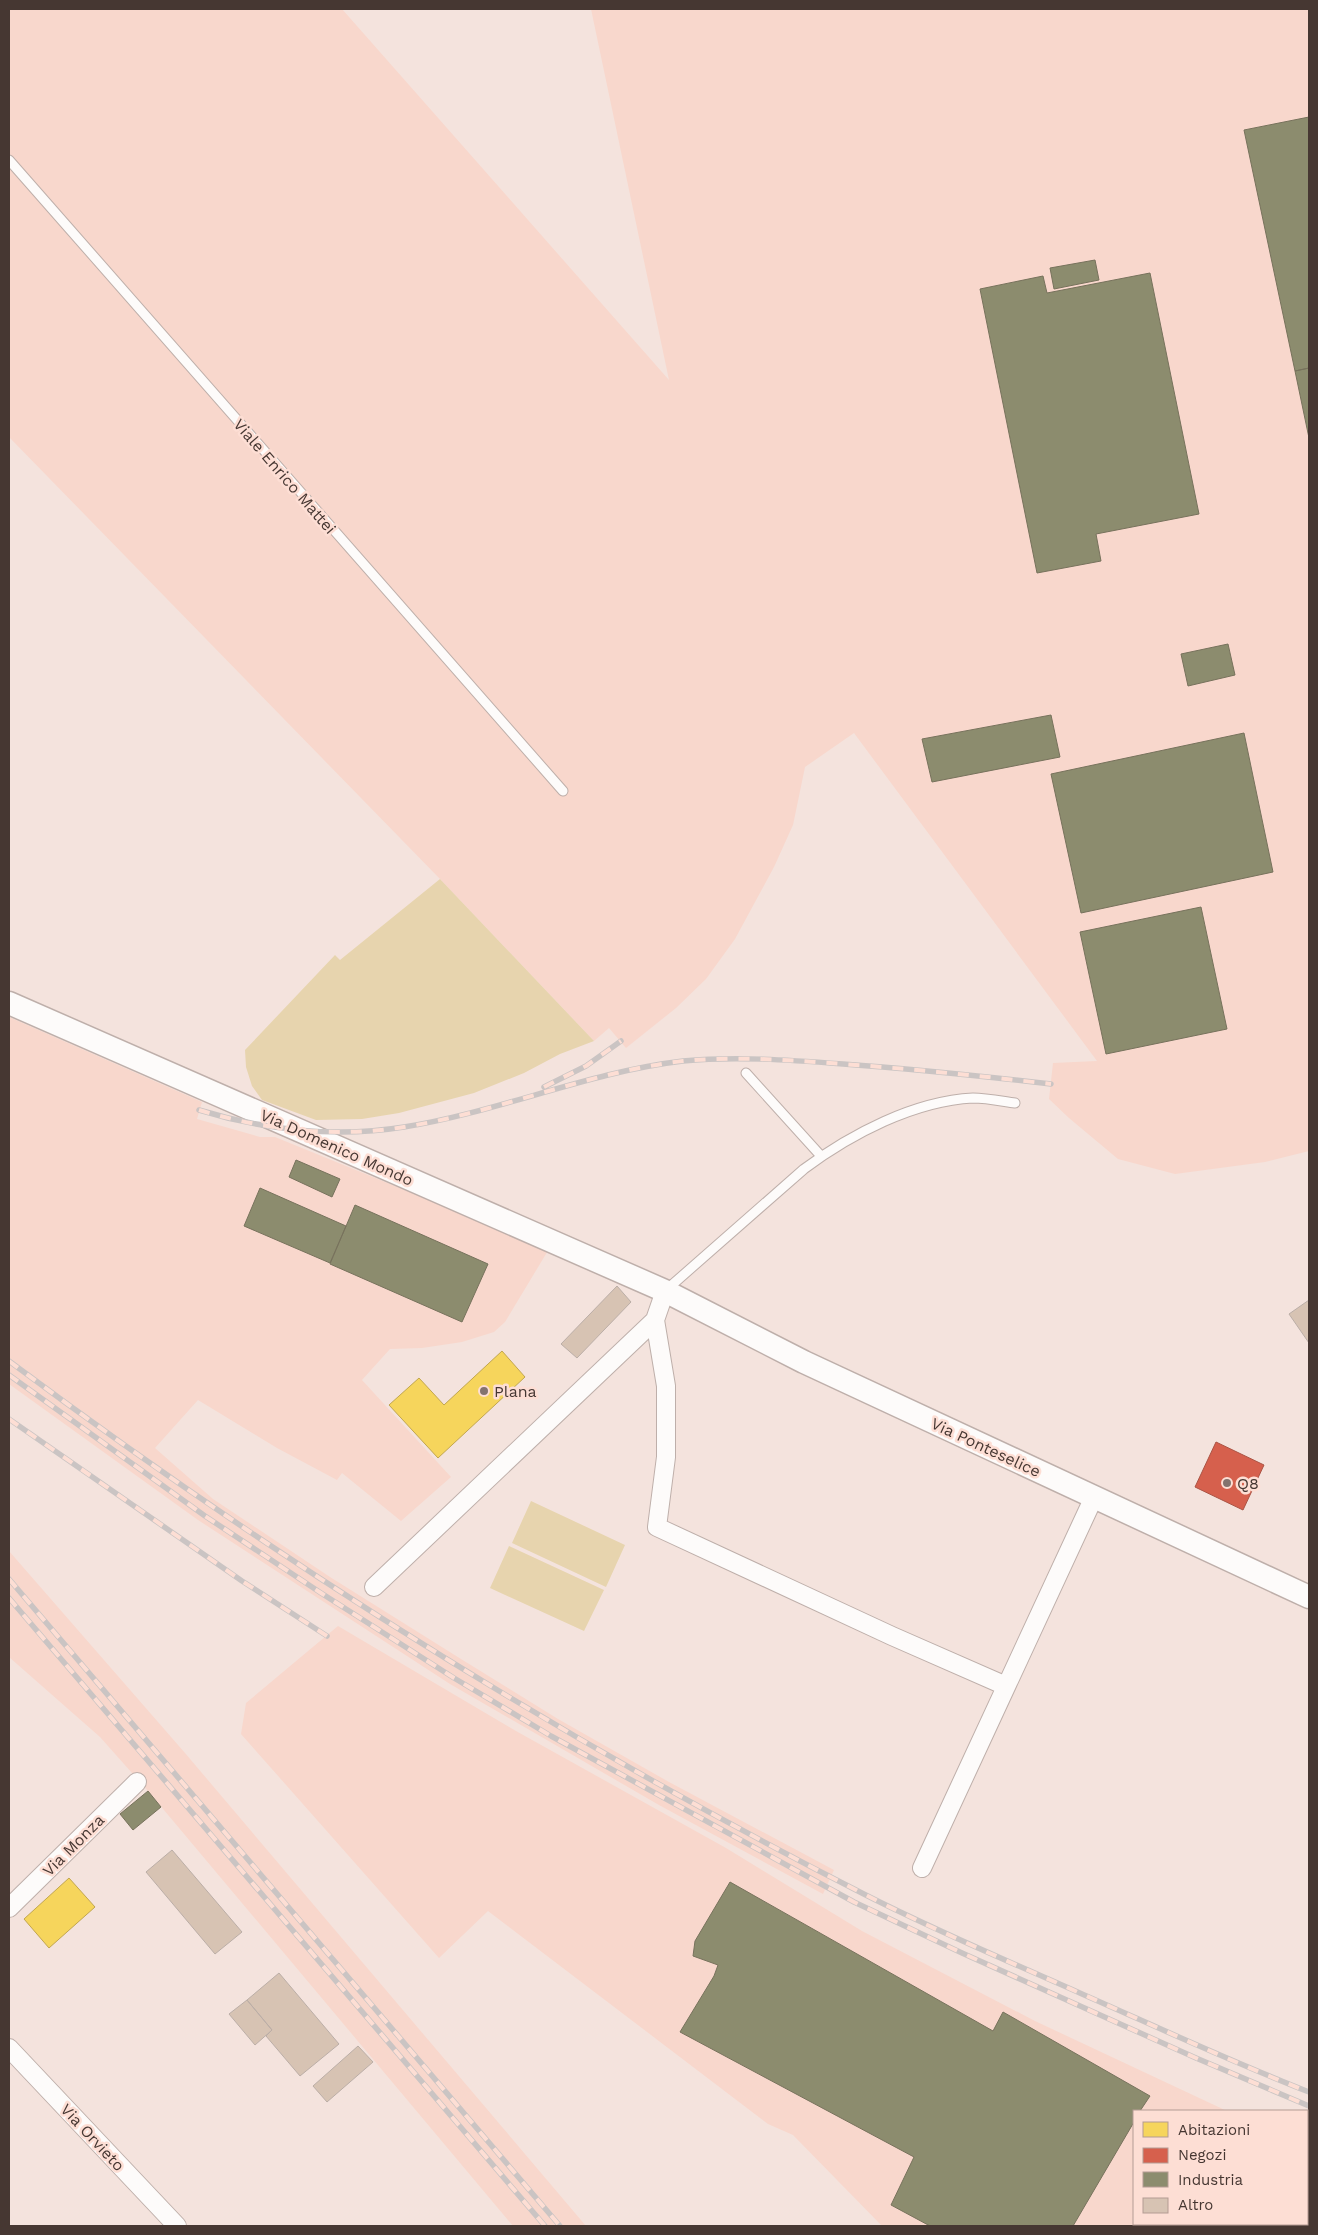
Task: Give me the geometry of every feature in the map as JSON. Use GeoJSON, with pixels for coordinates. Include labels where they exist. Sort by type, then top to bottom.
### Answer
{"type":"FeatureCollection","features":[{"type":"Feature","properties":{"kind":"street","name":"Via Domenico Mondo"},"geometry":{"type":"LineString","coordinates":[[9,1003],[665,1291]]}},
{"type":"Feature","properties":{"kind":"street"},"geometry":{"type":"LineString","coordinates":[[665,1291],[656,1320],[666,1386],[666,1458],[657,1527],[892,1636],[1006,1686]]}},
{"type":"Feature","properties":{"kind":"street","name":"Via Ponteselice"},"geometry":{"type":"LineString","coordinates":[[665,1291],[804,1362],[1309,1597]]}},
{"type":"Feature","properties":{"kind":"street"},"geometry":{"type":"LineString","coordinates":[[374,1586],[656,1320]]}},
{"type":"Feature","properties":{"kind":"street"},"geometry":{"type":"LineString","coordinates":[[922,1868],[1094,1497]]}},
{"type":"Feature","properties":{"kind":"street","name":"Via Monza"},"geometry":{"type":"LineString","coordinates":[[9,1908],[138,1782]]}},
{"type":"Feature","properties":{"kind":"street","name":"Via Orvieto"},"geometry":{"type":"LineString","coordinates":[[9,2048],[178,2226]]}},
{"type":"Feature","properties":{"kind":"lane","name":"Viale Enrico Mattei"},"geometry":{"type":"LineString","coordinates":[[9,160],[563,791]]}},
{"type":"Feature","properties":{"kind":"lane"},"geometry":{"type":"LineString","coordinates":[[746,1073],[821,1156]]}},
{"type":"Feature","properties":{"kind":"lane"},"geometry":{"type":"LineString","coordinates":[[665,1291],[821,1156],[885,1121],[918,1106],[950,1100],[975,1098],[1015,1103]]}},
{"type":"Feature","properties":{"kind":"shaded area"},"geometry":{"type":"Polygon","coordinates":[[[9,9],[342,9],[669,380],[591,9],[1309,9],[1309,1151],[1265,1162],[1175,1174],[1118,1159],[1069,1118],[1049,1099],[1053,1063],[1097,1061],[854,733],[805,767],[793,825],[774,867],[735,939],[706,979],[676,1008],[626,1048],[609,1028],[594,1041],[440,879],[9,437],[9,9]]]}},
{"type":"Feature","properties":{"kind":"shaded area"},"geometry":{"type":"Polygon","coordinates":[[[440,879],[594,1041],[560,1054],[524,1073],[474,1093],[399,1113],[362,1119],[316,1120],[262,1100],[252,1086],[246,1067],[245,1050],[335,955],[340,960],[440,879]]]}},
{"type":"Feature","properties":{"kind":"shaded area"},"geometry":{"type":"Polygon","coordinates":[[[9,1017],[202,1102],[197,1119],[260,1137],[275,1137],[549,1249],[505,1322],[494,1332],[462,1342],[422,1348],[390,1349],[362,1380],[451,1477],[401,1521],[342,1473],[337,1480],[277,1448],[198,1400],[155,1448],[213,1499],[330,1577],[461,1659],[558,1719],[669,1782],[834,1870],[823,1894],[659,1805],[450,1684],[198,1520],[9,1384],[9,1017]]]}},
{"type":"Feature","properties":{"kind":"shaded area"},"geometry":{"type":"Polygon","coordinates":[[[531,1501],[625,1545],[606,1587],[512,1543],[531,1501]]]}},
{"type":"Feature","properties":{"kind":"shaded area"},"geometry":{"type":"Polygon","coordinates":[[[509,1546],[604,1590],[584,1631],[490,1588],[509,1546]]]}},
{"type":"Feature","properties":{"kind":"shaded area"},"geometry":{"type":"Polygon","coordinates":[[[9,1551],[185,1753],[586,2226],[513,2226],[148,1791],[100,1737],[9,1657],[9,1551]]]}},
{"type":"Feature","properties":{"kind":"shaded area"},"geometry":{"type":"Polygon","coordinates":[[[338,1626],[516,1731],[726,1848],[862,1931],[1035,2021],[1225,2110],[1133,2110],[1133,2225],[1156,2225],[1154,2226],[882,2226],[793,2135],[768,2124],[488,1911],[439,1958],[241,1734],[246,1703],[338,1626]]]}},
{"type":"Feature","properties":{"kind":"building: Abitazioni","name":"Plana"},"geometry":{"type":"Polygon","coordinates":[[[502,1351],[525,1377],[438,1458],[389,1405],[419,1378],[444,1405],[502,1351]]]}},
{"type":"Feature","properties":{"kind":"building: Abitazioni"},"geometry":{"type":"Polygon","coordinates":[[[69,1878],[95,1907],[49,1948],[24,1919],[69,1878]]]}},
{"type":"Feature","properties":{"kind":"building: Negozi"},"geometry":{"type":"Polygon","coordinates":[[[1216,1442],[1264,1465],[1243,1510],[1195,1487],[1216,1442]]]}},
{"type":"Feature","properties":{"kind":"building: Industria"},"geometry":{"type":"Polygon","coordinates":[[[1309,117],[1309,368],[1295,371],[1244,130],[1309,117]]]}},
{"type":"Feature","properties":{"kind":"building: Industria"},"geometry":{"type":"Polygon","coordinates":[[[1095,260],[1099,280],[1054,289],[1050,268],[1095,260]]]}},
{"type":"Feature","properties":{"kind":"building: Industria"},"geometry":{"type":"Polygon","coordinates":[[[1150,273],[1199,514],[1096,534],[1101,561],[1037,573],[980,289],[1043,276],[1047,293],[1150,273]]]}},
{"type":"Feature","properties":{"kind":"building: Industria"},"geometry":{"type":"Polygon","coordinates":[[[1309,368],[1309,438],[1295,371],[1309,368]]]}},
{"type":"Feature","properties":{"kind":"building: Industria"},"geometry":{"type":"Polygon","coordinates":[[[1228,644],[1235,675],[1188,686],[1181,654],[1228,644]]]}},
{"type":"Feature","properties":{"kind":"building: Industria"},"geometry":{"type":"Polygon","coordinates":[[[1051,715],[1060,757],[932,782],[922,739],[1051,715]]]}},
{"type":"Feature","properties":{"kind":"building: Industria"},"geometry":{"type":"Polygon","coordinates":[[[1244,733],[1273,872],[1081,913],[1051,774],[1244,733]]]}},
{"type":"Feature","properties":{"kind":"building: Industria"},"geometry":{"type":"Polygon","coordinates":[[[1201,907],[1227,1029],[1106,1054],[1080,932],[1201,907]]]}},
{"type":"Feature","properties":{"kind":"building: Industria"},"geometry":{"type":"Polygon","coordinates":[[[296,1160],[340,1179],[332,1197],[289,1177],[296,1160]]]}},
{"type":"Feature","properties":{"kind":"building: Industria"},"geometry":{"type":"Polygon","coordinates":[[[260,1188],[346,1226],[330,1263],[244,1226],[260,1188]]]}},
{"type":"Feature","properties":{"kind":"building: Industria"},"geometry":{"type":"Polygon","coordinates":[[[355,1205],[488,1264],[462,1322],[330,1264],[355,1205]]]}},
{"type":"Feature","properties":{"kind":"building: Industria"},"geometry":{"type":"Polygon","coordinates":[[[148,1791],[161,1807],[133,1830],[120,1814],[148,1791]]]}},
{"type":"Feature","properties":{"kind":"building: Industria"},"geometry":{"type":"Polygon","coordinates":[[[730,1882],[993,2031],[1003,2012],[1150,2096],[1141,2110],[1133,2110],[1133,2124],[1073,2226],[930,2226],[891,2205],[914,2157],[680,2032],[714,1976],[718,1965],[693,1956],[695,1941],[730,1882]]]}},
{"type":"Feature","properties":{"kind":"building: Altro"},"geometry":{"type":"Polygon","coordinates":[[[617,1286],[631,1302],[577,1358],[561,1344],[617,1286]]]}},
{"type":"Feature","properties":{"kind":"building: Altro"},"geometry":{"type":"Polygon","coordinates":[[[1309,1300],[1309,1343],[1289,1314],[1309,1300]]]}},
{"type":"Feature","properties":{"kind":"building: Altro"},"geometry":{"type":"Polygon","coordinates":[[[172,1850],[242,1932],[215,1954],[146,1872],[172,1850]]]}},
{"type":"Feature","properties":{"kind":"building: Altro"},"geometry":{"type":"Polygon","coordinates":[[[279,1973],[339,2044],[300,2076],[266,2036],[272,2030],[247,2000],[279,1973]]]}},
{"type":"Feature","properties":{"kind":"building: Altro"},"geometry":{"type":"Polygon","coordinates":[[[247,2000],[272,2030],[255,2045],[229,2014],[247,2000]]]}},
{"type":"Feature","properties":{"kind":"building: Altro"},"geometry":{"type":"Polygon","coordinates":[[[358,2046],[373,2062],[327,2102],[313,2086],[358,2046]]]}},
{"type":"Feature","properties":{"kind":"railway"},"geometry":{"type":"LineString","coordinates":[[544,1087],[586,1066],[621,1041]]}},
{"type":"Feature","properties":{"kind":"railway"},"geometry":{"type":"LineString","coordinates":[[199,1110],[249,1123],[300,1130],[326,1132],[378,1130],[404,1127],[474,1112],[648,1066],[683,1061],[723,1059],[783,1060],[869,1066],[1051,1084]]}},
{"type":"Feature","properties":{"kind":"railway"},"geometry":{"type":"LineString","coordinates":[[9,1361],[110,1435],[316,1576],[421,1643],[636,1771],[745,1832],[911,1918],[1252,2069],[1309,2092]]}},
{"type":"Feature","properties":{"kind":"railway"},"geometry":{"type":"LineString","coordinates":[[9,1375],[205,1516],[454,1678],[551,1736],[854,1902],[962,1953],[1196,2058],[1309,2106]]}},
{"type":"Feature","properties":{"kind":"railway"},"geometry":{"type":"LineString","coordinates":[[9,1419],[242,1581],[327,1636]]}},
{"type":"Feature","properties":{"kind":"railway"},"geometry":{"type":"LineString","coordinates":[[9,1579],[560,2226]]}},
{"type":"Feature","properties":{"kind":"railway"},"geometry":{"type":"LineString","coordinates":[[9,1598],[545,2226]]}},
{"type":"Feature","properties":{"kind":"place","name":"Plana"},"geometry":{"type":"Point","coordinates":[484,1391]}},
{"type":"Feature","properties":{"kind":"place","name":"Q8"},"geometry":{"type":"Point","coordinates":[1227,1483]}}]}
